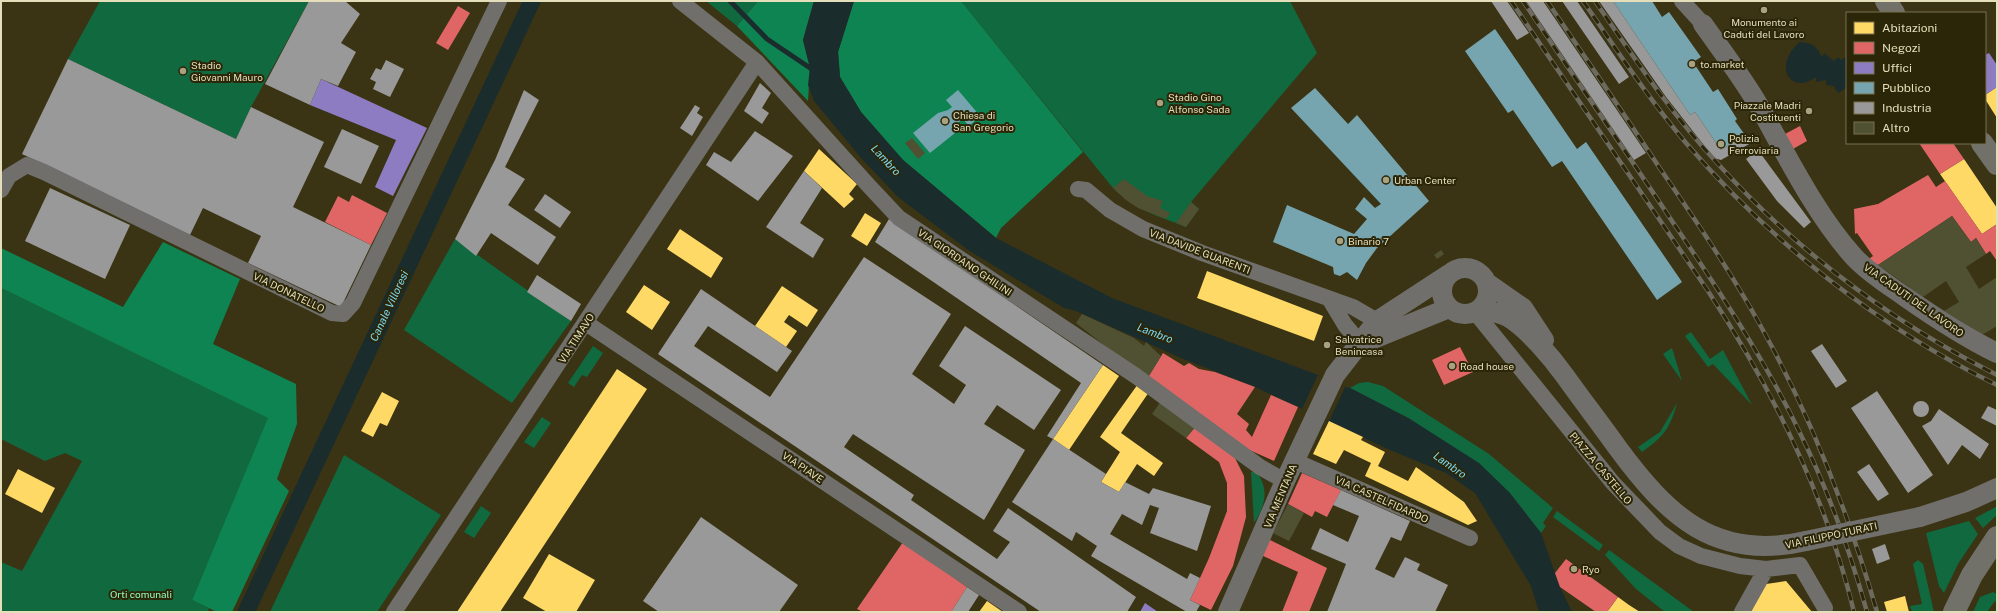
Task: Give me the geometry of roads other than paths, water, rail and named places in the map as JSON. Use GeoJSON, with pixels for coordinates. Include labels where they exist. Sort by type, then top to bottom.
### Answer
{"type":"FeatureCollection","features":[{"type":"Feature","properties":{"kind":"main road"},"geometry":{"type":"LineString","coordinates":[[1886,1],[1893,12]]}},
{"type":"Feature","properties":{"kind":"main road"},"geometry":{"type":"LineString","coordinates":[[1983,144],[1997,164]]}},
{"type":"Feature","properties":{"kind":"main road"},"geometry":{"type":"LineString","coordinates":[[1954,612],[1972,575],[1997,537]]}},
{"type":"Feature","properties":{"kind":"street","name":"VIA DONATELLO"},"geometry":{"type":"LineString","coordinates":[[1,190],[9,176],[27,165],[332,313],[343,314],[353,303],[499,1]]}},
{"type":"Feature","properties":{"kind":"street","name":"VIA GIORDANO GHILINI"},"geometry":{"type":"LineString","coordinates":[[680,1],[757,62],[899,218],[1136,376],[1260,467],[1286,482]]}},
{"type":"Feature","properties":{"kind":"street"},"geometry":{"type":"LineString","coordinates":[[1682,1],[1703,24]]}},
{"type":"Feature","properties":{"kind":"street","name":"VIA CADUTI DEL LAVORO"},"geometry":{"type":"LineString","coordinates":[[1703,24],[1741,76],[1786,157],[1839,238],[1860,262],[1878,277],[1919,306],[1969,338],[1997,353]]}},
{"type":"Feature","properties":{"kind":"street","name":"VIA TIMAVO"},"geometry":{"type":"LineString","coordinates":[[394,612],[757,62]]}},
{"type":"Feature","properties":{"kind":"street","name":"VIA DAVIDE GUARENTI"},"geometry":{"type":"LineString","coordinates":[[1078,189],[1086,190],[1110,210],[1124,219],[1166,239],[1330,300],[1353,307],[1382,328]]}},
{"type":"Feature","properties":{"kind":"street"},"geometry":{"type":"LineString","coordinates":[[1330,300],[1345,325],[1361,344],[1449,274],[1459,268],[1471,268],[1480,272],[1487,282],[1489,292],[1487,299],[1477,311],[1461,314],[1449,308],[1444,302],[1442,291],[1444,280],[1449,274]]}},
{"type":"Feature","properties":{"kind":"street","name":"VIA FILIPPO TURATI"},"geometry":{"type":"LineString","coordinates":[[1487,282],[1523,308],[1538,330],[1550,356]]}},
{"type":"Feature","properties":{"kind":"street"},"geometry":{"type":"LineString","coordinates":[[1382,328],[1449,308]]}},
{"type":"Feature","properties":{"kind":"street","name":"VIA FILIPPO TURATI"},"geometry":{"type":"LineString","coordinates":[[1477,311],[1497,313],[1508,318],[1550,356],[1642,479],[1660,500],[1681,518],[1711,535],[1743,544],[1778,546],[1920,517],[1966,502],[1997,488]]}},
{"type":"Feature","properties":{"kind":"street","name":"PIAZZA CASTELLO"},"geometry":{"type":"LineString","coordinates":[[1477,311],[1612,483],[1660,532],[1679,546],[1701,556],[1740,566],[1766,569],[1800,565],[1826,608]]}},
{"type":"Feature","properties":{"kind":"street","name":"VIA PIAVE"},"geometry":{"type":"LineString","coordinates":[[586,323],[1019,612]]}},
{"type":"Feature","properties":{"kind":"street","name":"VIA MENTANA"},"geometry":{"type":"LineString","coordinates":[[1228,612],[1332,381],[1343,364],[1361,344]]}},
{"type":"Feature","properties":{"kind":"street","name":"VIA CASTELFIDARDO"},"geometry":{"type":"LineString","coordinates":[[1295,461],[1470,538]]}},
{"type":"Feature","properties":{"kind":"street"},"geometry":{"type":"LineString","coordinates":[[1742,612],[1766,569]]}},
{"type":"Feature","properties":{"kind":"water","name":"Lambro"},"geometry":{"type":"Polygon","coordinates":[[[814,1],[854,1],[838,52],[840,77],[861,112],[903,160],[996,238],[1112,298],[1350,388],[1410,419],[1479,463],[1509,492],[1541,533],[1560,587],[1572,612],[1539,612],[1531,586],[1475,493],[1446,473],[1390,450],[1255,387],[1181,358],[1076,311],[1064,308],[968,250],[898,197],[861,158],[814,101],[808,85],[810,68],[803,40],[814,1]]]}},
{"type":"Feature","properties":{"kind":"water"},"geometry":{"type":"Polygon","coordinates":[[[1800,42],[1808,43],[1814,46],[1822,57],[1824,53],[1834,61],[1838,57],[1841,60],[1846,57],[1846,88],[1839,93],[1834,86],[1826,85],[1826,80],[1816,82],[1816,77],[1807,82],[1799,83],[1792,80],[1788,75],[1786,68],[1787,60],[1792,51],[1800,42]]]}},
{"type":"Feature","properties":{"kind":"waterway","name":"Canale Villoresi"},"geometry":{"type":"LineString","coordinates":[[246,612],[532,1]]}},
{"type":"Feature","properties":{"kind":"waterway"},"geometry":{"type":"LineString","coordinates":[[730,1],[767,39],[816,72]]}},
{"type":"Feature","properties":{"kind":"railway"},"geometry":{"type":"LineString","coordinates":[[1511,1],[1708,291],[1732,328],[1754,367],[1795,445],[1813,486],[1829,527],[1854,612]]}},
{"type":"Feature","properties":{"kind":"railway"},"geometry":{"type":"LineString","coordinates":[[1523,1],[1706,272],[1756,351],[1786,405],[1820,476],[1846,544],[1867,612]]}},
{"type":"Feature","properties":{"kind":"railway"},"geometry":{"type":"LineString","coordinates":[[1547,1],[1711,244],[1736,283],[1778,357],[1826,464],[1854,537],[1877,612]]}},
{"type":"Feature","properties":{"kind":"railway"},"geometry":{"type":"LineString","coordinates":[[1583,1],[1672,126],[1719,180],[1754,215],[1829,280],[1869,309],[1910,337],[1997,385]]}},
{"type":"Feature","properties":{"kind":"railway"},"geometry":{"type":"LineString","coordinates":[[1595,1],[1654,86],[1685,126],[1749,197],[1781,227],[1848,283],[1884,308],[1920,332],[1997,375]]}},
{"type":"Feature","properties":{"kind":"place","name":"Monumento ai Caduti del Lavoro"},"geometry":{"type":"Point","coordinates":[1764,10]}},
{"type":"Feature","properties":{"kind":"place","name":"to.market"},"geometry":{"type":"Point","coordinates":[1692,64]}},
{"type":"Feature","properties":{"kind":"place","name":"Stadio Giovanni Mauro"},"geometry":{"type":"Point","coordinates":[183,71]}},
{"type":"Feature","properties":{"kind":"place","name":"Stadio Gino Alfonso Sada"},"geometry":{"type":"Point","coordinates":[1160,103]}},
{"type":"Feature","properties":{"kind":"place","name":"Piazzale Madri Costituenti"},"geometry":{"type":"Point","coordinates":[1809,111]}},
{"type":"Feature","properties":{"kind":"place","name":"Chiesa di San Gregorio"},"geometry":{"type":"Point","coordinates":[945,121]}},
{"type":"Feature","properties":{"kind":"place","name":"Polizia Ferroviaria"},"geometry":{"type":"Point","coordinates":[1721,144]}},
{"type":"Feature","properties":{"kind":"place","name":"Urban Center"},"geometry":{"type":"Point","coordinates":[1386,180]}},
{"type":"Feature","properties":{"kind":"place","name":"Binario 7"},"geometry":{"type":"Point","coordinates":[1340,241]}},
{"type":"Feature","properties":{"kind":"place","name":"Salvatrice Benincasa"},"geometry":{"type":"Point","coordinates":[1327,345]}},
{"type":"Feature","properties":{"kind":"place","name":"Road house"},"geometry":{"type":"Point","coordinates":[1452,366]}},
{"type":"Feature","properties":{"kind":"place","name":"Ryo"},"geometry":{"type":"Point","coordinates":[1574,569]}},
{"type":"Feature","properties":{"kind":"park label","name":"Orti comunali"},"geometry":{"type":"Point","coordinates":[141,594]}}]}
